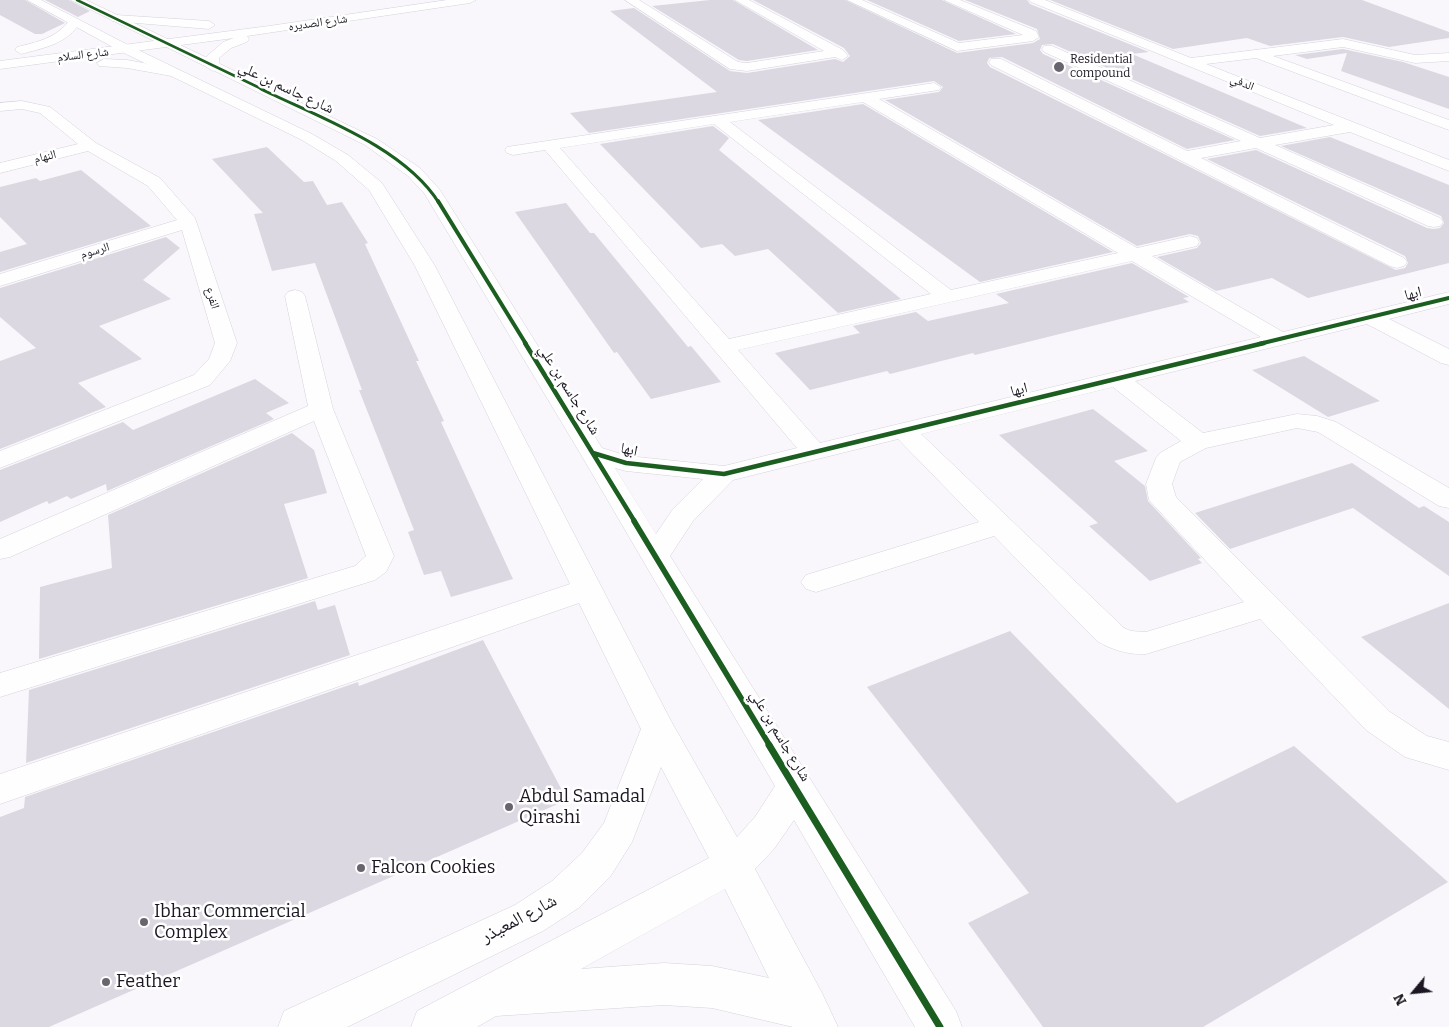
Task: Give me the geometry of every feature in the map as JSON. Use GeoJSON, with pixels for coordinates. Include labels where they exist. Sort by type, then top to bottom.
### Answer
{"type":"FeatureCollection","features":[{"type":"Feature","properties":{"kind":"street"},"geometry":{"type":"LineString","coordinates":[[33,0],[126,49],[308,138],[359,170],[376,187],[425,266],[658,730],[733,865],[811,1018]]}},
{"type":"Feature","properties":{"kind":"street","name":"شارع جاسم بن علي"},"geometry":{"type":"LineString","coordinates":[[77,0],[371,142],[414,172],[431,190],[594,453],[940,1027]]}},
{"type":"Feature","properties":{"kind":"street","name":"شارع الصديره"},"geometry":{"type":"LineString","coordinates":[[151,36],[412,0]]}},
{"type":"Feature","properties":{"kind":"street","name":"شارع الصديره"},"geometry":{"type":"LineString","coordinates":[[166,44],[470,0]]}},
{"type":"Feature","properties":{"kind":"street"},"geometry":{"type":"LineString","coordinates":[[631,0],[735,66],[746,67],[838,53]]}},
{"type":"Feature","properties":{"kind":"street"},"geometry":{"type":"LineString","coordinates":[[741,0],[854,62]]}},
{"type":"Feature","properties":{"kind":"street"},"geometry":{"type":"LineString","coordinates":[[852,0],[957,47],[1033,37],[1032,34],[950,0]]}},
{"type":"Feature","properties":{"kind":"street","name":"الدفي"},"geometry":{"type":"LineString","coordinates":[[1036,0],[1449,166]]}},
{"type":"Feature","properties":{"kind":"street"},"geometry":{"type":"LineString","coordinates":[[116,19],[182,24],[240,24]]}},
{"type":"Feature","properties":{"kind":"street"},"geometry":{"type":"LineString","coordinates":[[3,60],[56,38],[72,28],[74,22]]}},
{"type":"Feature","properties":{"kind":"street"},"geometry":{"type":"LineString","coordinates":[[213,67],[212,57],[227,45],[269,30]]}},
{"type":"Feature","properties":{"kind":"street","name":"شارع السلام"},"geometry":{"type":"LineString","coordinates":[[3,60],[151,36]]}},
{"type":"Feature","properties":{"kind":"street"},"geometry":{"type":"LineString","coordinates":[[1190,62],[1344,43],[1415,59],[1449,57]]}},
{"type":"Feature","properties":{"kind":"street","name":"شارع السلام"},"geometry":{"type":"LineString","coordinates":[[3,60],[166,44]]}},
{"type":"Feature","properties":{"kind":"street"},"geometry":{"type":"LineString","coordinates":[[1048,49],[1434,222]]}},
{"type":"Feature","properties":{"kind":"street"},"geometry":{"type":"LineString","coordinates":[[1256,53],[1449,124]]}},
{"type":"Feature","properties":{"kind":"street"},"geometry":{"type":"LineString","coordinates":[[3,60],[127,64],[177,73]]}},
{"type":"Feature","properties":{"kind":"street"},"geometry":{"type":"LineString","coordinates":[[996,62],[1397,262]]}},
{"type":"Feature","properties":{"kind":"street"},"geometry":{"type":"LineString","coordinates":[[513,150],[934,87]]}},
{"type":"Feature","properties":{"kind":"street"},"geometry":{"type":"LineString","coordinates":[[865,97],[1282,340]]}},
{"type":"Feature","properties":{"kind":"street","name":"الفرع"},"geometry":{"type":"LineString","coordinates":[[0,107],[22,105],[45,110],[90,146],[154,182],[189,222],[226,344],[219,361],[202,380],[0,460]]}},
{"type":"Feature","properties":{"kind":"street"},"geometry":{"type":"LineString","coordinates":[[1297,121],[1324,116]]}},
{"type":"Feature","properties":{"kind":"street"},"geometry":{"type":"LineString","coordinates":[[717,119],[947,297]]}},
{"type":"Feature","properties":{"kind":"street"},"geometry":{"type":"LineString","coordinates":[[1206,137],[1260,127]]}},
{"type":"Feature","properties":{"kind":"street"},"geometry":{"type":"LineString","coordinates":[[1185,156],[1350,127]]}},
{"type":"Feature","properties":{"kind":"street"},"geometry":{"type":"LineString","coordinates":[[1161,144],[1188,140]]}},
{"type":"Feature","properties":{"kind":"street"},"geometry":{"type":"LineString","coordinates":[[550,145],[814,452]]}},
{"type":"Feature","properties":{"kind":"street","name":"النهام"},"geometry":{"type":"LineString","coordinates":[[0,168],[90,146]]}},
{"type":"Feature","properties":{"kind":"street","name":"الرسوم"},"geometry":{"type":"LineString","coordinates":[[0,280],[189,222]]}},
{"type":"Feature","properties":{"kind":"street"},"geometry":{"type":"LineString","coordinates":[[724,347],[1190,242]]}},
{"type":"Feature","properties":{"kind":"street"},"geometry":{"type":"LineString","coordinates":[[0,685],[365,573],[376,565],[380,556],[321,408],[295,296]]}},
{"type":"Feature","properties":{"kind":"street","name":"ابها"},"geometry":{"type":"LineString","coordinates":[[594,453],[626,463],[724,474],[1449,298]]}},
{"type":"Feature","properties":{"kind":"street"},"geometry":{"type":"LineString","coordinates":[[1371,318],[1449,358]]}},
{"type":"Feature","properties":{"kind":"street"},"geometry":{"type":"LineString","coordinates":[[1118,379],[1198,442]]}},
{"type":"Feature","properties":{"kind":"street"},"geometry":{"type":"LineString","coordinates":[[0,550],[321,408]]}},
{"type":"Feature","properties":{"kind":"street"},"geometry":{"type":"LineString","coordinates":[[1449,500],[1317,423],[1297,421],[1198,442],[1169,458],[1159,484],[1163,500],[1378,721],[1417,747],[1449,756]]}},
{"type":"Feature","properties":{"kind":"street"},"geometry":{"type":"LineString","coordinates":[[904,431],[1108,632],[1120,640],[1133,644],[1146,643],[1265,606]]}},
{"type":"Feature","properties":{"kind":"street","name":"ابها"},"geometry":{"type":"LineString","coordinates":[[656,556],[683,515],[724,474]]}},
{"type":"Feature","properties":{"kind":"street"},"geometry":{"type":"LineString","coordinates":[[816,582],[999,525]]}},
{"type":"Feature","properties":{"kind":"street"},"geometry":{"type":"LineString","coordinates":[[0,789],[587,589]]}},
{"type":"Feature","properties":{"kind":"street","name":"شارع المعيذر"},"geometry":{"type":"LineString","coordinates":[[300,1027],[529,918],[566,894],[596,865],[619,831],[658,730]]}},
{"type":"Feature","properties":{"kind":"street"},"geometry":{"type":"LineString","coordinates":[[433,1027],[733,865],[754,847],[772,826],[794,784]]}},
{"type":"Feature","properties":{"kind":"street"},"geometry":{"type":"LineString","coordinates":[[490,997],[664,984],[712,987],[811,1018]]}},
{"type":"Feature","properties":{"kind":"building"},"geometry":{"type":"Polygon","coordinates":[[[0,0],[25,0],[65,23],[42,34],[35,34],[0,15],[0,0]]]}},
{"type":"Feature","properties":{"kind":"building"},"geometry":{"type":"Polygon","coordinates":[[[45,0],[69,0],[90,11],[78,17],[45,0]]]}},
{"type":"Feature","properties":{"kind":"building"},"geometry":{"type":"Polygon","coordinates":[[[710,0],[733,0],[818,50],[747,61],[739,60],[652,6],[710,0]]]}},
{"type":"Feature","properties":{"kind":"building"},"geometry":{"type":"Polygon","coordinates":[[[753,0],[845,0],[957,53],[1033,43],[1040,39],[1037,29],[965,0],[1027,0],[1030,4],[1149,52],[1132,54],[1307,128],[1260,136],[1053,44],[1042,45],[1040,50],[1043,54],[1235,140],[1187,149],[1002,57],[989,58],[987,63],[990,67],[1396,270],[1405,268],[1408,263],[1405,256],[1207,159],[1256,150],[1427,228],[1434,229],[1440,228],[1444,223],[1441,216],[1281,146],[1330,137],[1449,185],[1449,263],[1308,298],[1272,278],[1216,291],[1157,257],[1197,248],[1201,243],[1198,236],[1190,234],[1137,246],[885,100],[939,92],[943,87],[934,81],[589,133],[570,113],[717,92],[610,11],[634,8],[730,71],[747,73],[835,59],[843,62],[850,56],[844,48],[753,0]]]}},
{"type":"Feature","properties":{"kind":"building"},"geometry":{"type":"Polygon","coordinates":[[[867,0],[942,0],[1016,34],[959,41],[867,0]]]}},
{"type":"Feature","properties":{"kind":"building"},"geometry":{"type":"Polygon","coordinates":[[[1050,0],[1362,0],[1449,32],[1449,38],[1389,47],[1343,37],[1270,46],[1247,38],[1173,49],[1050,0]]]}},
{"type":"Feature","properties":{"kind":"building"},"geometry":{"type":"Polygon","coordinates":[[[1343,49],[1403,62],[1449,77],[1449,109],[1341,71],[1347,53],[1307,59],[1295,55],[1343,49]]]}},
{"type":"Feature","properties":{"kind":"building"},"geometry":{"type":"Polygon","coordinates":[[[863,104],[1113,252],[980,282],[758,120],[863,104]]]}},
{"type":"Feature","properties":{"kind":"building"},"geometry":{"type":"Polygon","coordinates":[[[713,126],[729,138],[719,150],[901,299],[838,313],[768,249],[735,256],[722,244],[701,248],[600,144],[713,126]]]}},
{"type":"Feature","properties":{"kind":"building"},"geometry":{"type":"Polygon","coordinates":[[[267,147],[304,182],[313,181],[327,205],[342,202],[368,243],[365,244],[419,361],[416,361],[444,421],[441,422],[513,579],[451,597],[441,571],[424,575],[408,532],[414,530],[359,390],[362,390],[315,263],[272,271],[254,214],[263,213],[212,159],[267,147]]]}},
{"type":"Feature","properties":{"kind":"building"},"geometry":{"type":"Polygon","coordinates":[[[81,170],[151,226],[0,272],[0,252],[27,244],[0,217],[0,187],[36,178],[40,181],[81,170]]]}},
{"type":"Feature","properties":{"kind":"building"},"geometry":{"type":"Polygon","coordinates":[[[566,203],[590,233],[594,233],[688,347],[691,346],[721,382],[651,399],[617,352],[614,353],[515,212],[566,203]]]}},
{"type":"Feature","properties":{"kind":"building"},"geometry":{"type":"Polygon","coordinates":[[[166,237],[180,248],[143,280],[171,299],[99,326],[142,359],[78,383],[106,407],[0,449],[0,361],[36,348],[0,317],[0,288],[166,237]]]}},
{"type":"Feature","properties":{"kind":"building"},"geometry":{"type":"Polygon","coordinates":[[[1132,263],[1189,297],[1183,298],[1189,302],[975,355],[973,353],[890,374],[887,371],[810,390],[775,353],[860,333],[853,326],[916,312],[928,321],[1009,303],[996,294],[1132,263]]]}},
{"type":"Feature","properties":{"kind":"building"},"geometry":{"type":"Polygon","coordinates":[[[1304,356],[1380,401],[1328,417],[1252,370],[1304,356]]]}},
{"type":"Feature","properties":{"kind":"building"},"geometry":{"type":"Polygon","coordinates":[[[255,379],[289,403],[266,413],[274,419],[107,491],[106,484],[71,499],[67,496],[49,504],[47,501],[0,522],[0,470],[123,422],[133,430],[255,379]]]}},
{"type":"Feature","properties":{"kind":"building"},"geometry":{"type":"Polygon","coordinates":[[[1093,409],[1148,451],[1114,461],[1145,486],[1148,501],[1201,558],[1198,559],[1202,563],[1150,581],[1089,526],[1098,523],[999,435],[1093,409]]]}},
{"type":"Feature","properties":{"kind":"building"},"geometry":{"type":"Polygon","coordinates":[[[292,433],[314,450],[327,493],[284,504],[308,578],[39,659],[40,587],[112,568],[108,515],[292,433]]]}},
{"type":"Feature","properties":{"kind":"building"},"geometry":{"type":"Polygon","coordinates":[[[1352,463],[1419,508],[1424,506],[1449,522],[1449,576],[1353,508],[1230,549],[1195,513],[1352,463]]]}},
{"type":"Feature","properties":{"kind":"building"},"geometry":{"type":"Polygon","coordinates":[[[315,601],[318,610],[335,605],[350,655],[26,763],[29,690],[315,601]]]}},
{"type":"Feature","properties":{"kind":"building"},"geometry":{"type":"Polygon","coordinates":[[[1449,603],[1449,709],[1361,637],[1449,603]]]}},
{"type":"Feature","properties":{"kind":"building"},"geometry":{"type":"Polygon","coordinates":[[[1010,631],[1177,803],[1294,746],[1448,882],[1203,1027],[1043,1027],[968,923],[1029,893],[867,687],[1010,631]]]}},
{"type":"Feature","properties":{"kind":"building","name":"Ibhar Commercial Complex"},"geometry":{"type":"Polygon","coordinates":[[[483,640],[567,800],[49,1027],[0,1027],[0,817],[24,808],[25,797],[358,682],[359,686],[483,640]]]}},
{"type":"Feature","properties":{"kind":"cycle path"},"geometry":{"type":"LineString","coordinates":[[77,0],[371,142],[414,172],[431,190],[593,453],[940,1027]]}},
{"type":"Feature","properties":{"kind":"cycle path"},"geometry":{"type":"LineString","coordinates":[[593,453],[626,463],[724,474],[1449,298]]}},
{"type":"Feature","properties":{"kind":"place","name":"Residential compound"},"geometry":{"type":"Point","coordinates":[1059,67]}},
{"type":"Feature","properties":{"kind":"place","name":"Abdul Samadal Qirashi"},"geometry":{"type":"Point","coordinates":[509,807]}},
{"type":"Feature","properties":{"kind":"place","name":"Falcon Cookies"},"geometry":{"type":"Point","coordinates":[361,868]}},
{"type":"Feature","properties":{"kind":"place","name":"Ibhar Commercial Complex"},"geometry":{"type":"Point","coordinates":[144,922]}},
{"type":"Feature","properties":{"kind":"place","name":"Feather"},"geometry":{"type":"Point","coordinates":[106,982]}}]}
